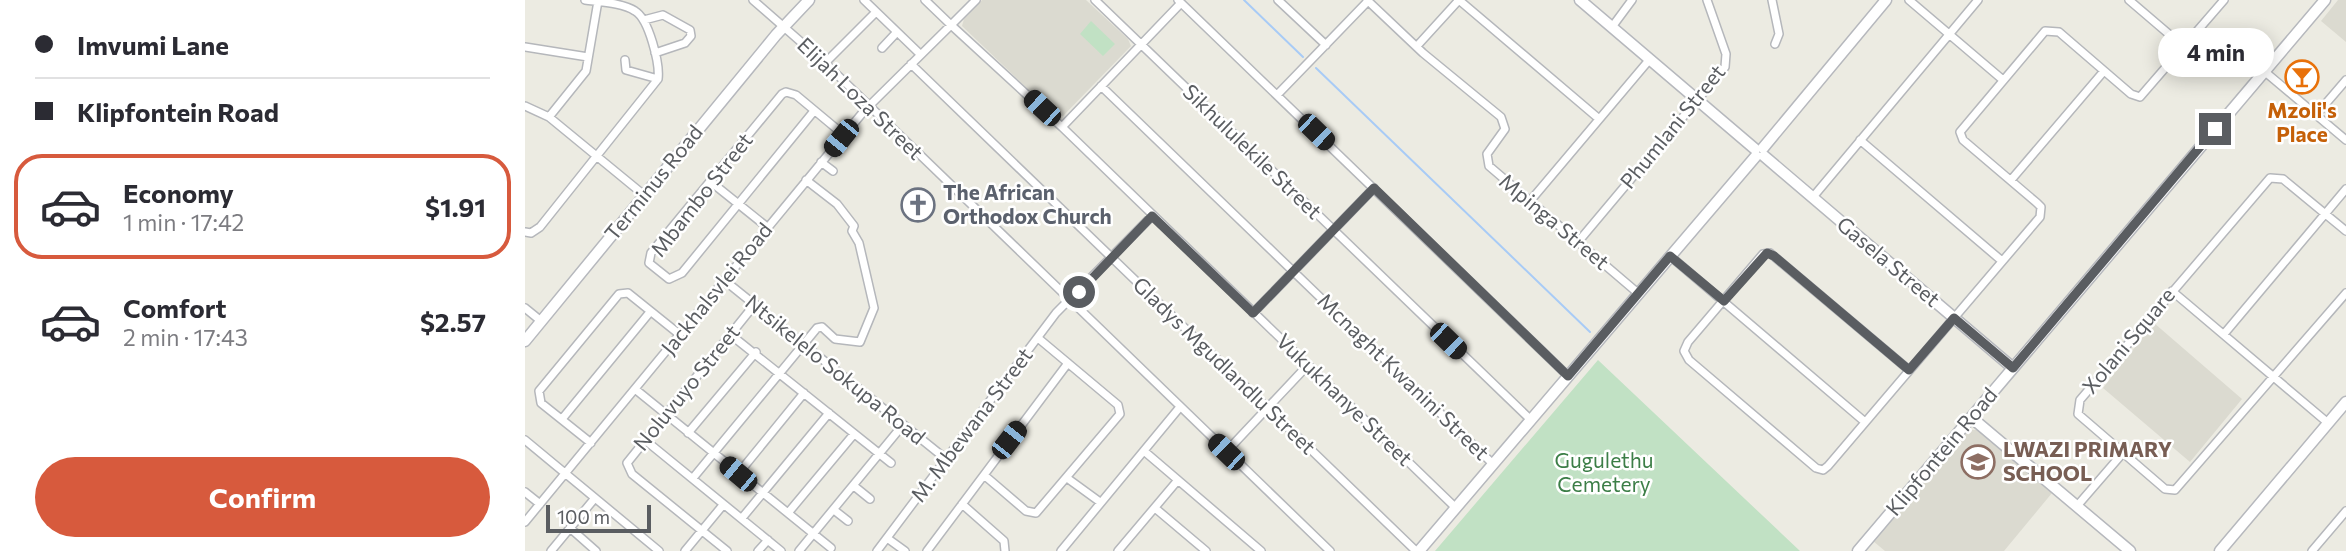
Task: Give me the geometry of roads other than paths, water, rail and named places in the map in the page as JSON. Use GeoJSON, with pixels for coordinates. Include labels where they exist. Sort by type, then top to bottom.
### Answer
{"type":"FeatureCollection","features":[{"type":"Feature","properties":{"kind":"street"},"geometry":{"type":"LineString","coordinates":[[525,232],[531,233],[540,226],[658,79],[655,53],[644,20],[635,10],[585,0]]}},
{"type":"Feature","properties":{"kind":"street","name":"Elijah Loza Street"},"geometry":{"type":"LineString","coordinates":[[753,0],[825,63],[1330,551]]}},
{"type":"Feature","properties":{"kind":"street","name":"Terminus Road"},"geometry":{"type":"LineString","coordinates":[[525,341],[784,26],[809,0]]}},
{"type":"Feature","properties":{"kind":"street"},"geometry":{"type":"LineString","coordinates":[[864,0],[920,54]]}},
{"type":"Feature","properties":{"kind":"street","name":"Vukukhanye Street"},"geometry":{"type":"LineString","coordinates":[[925,0],[1062,127],[1456,508]]}},
{"type":"Feature","properties":{"kind":"street","name":"Sikhululekile Street"},"geometry":{"type":"LineString","coordinates":[[1095,0],[1531,420]]}},
{"type":"Feature","properties":{"kind":"street"},"geometry":{"type":"LineString","coordinates":[[1278,0],[1326,45]]}},
{"type":"Feature","properties":{"kind":"street"},"geometry":{"type":"LineString","coordinates":[[1277,95],[1367,0]]}},
{"type":"Feature","properties":{"kind":"street","name":"Mpinga Street"},"geometry":{"type":"LineString","coordinates":[[1367,0],[1504,121],[1503,132],[1489,150],[1487,163],[1639,294]]}},
{"type":"Feature","properties":{"kind":"street"},"geometry":{"type":"LineString","coordinates":[[1416,46],[1459,0],[1598,118]]}},
{"type":"Feature","properties":{"kind":"street","name":"Gasela Street"},"geometry":{"type":"LineString","coordinates":[[1580,0],[2013,368]]}},
{"type":"Feature","properties":{"kind":"street"},"geometry":{"type":"LineString","coordinates":[[1612,27],[1632,0]]}},
{"type":"Feature","properties":{"kind":"street","name":"Phumlani Street"},"geometry":{"type":"LineString","coordinates":[[1578,242],[1727,64],[1707,0]]}},
{"type":"Feature","properties":{"kind":"street"},"geometry":{"type":"LineString","coordinates":[[1772,0],[1779,34],[1775,44]]}},
{"type":"Feature","properties":{"kind":"street"},"geometry":{"type":"LineString","coordinates":[[1909,0],[2003,80]]}},
{"type":"Feature","properties":{"kind":"street"},"geometry":{"type":"LineString","coordinates":[[1813,197],[1978,0]]}},
{"type":"Feature","properties":{"kind":"street"},"geometry":{"type":"LineString","coordinates":[[2129,0],[2184,47]]}},
{"type":"Feature","properties":{"kind":"street"},"geometry":{"type":"LineString","coordinates":[[1909,370],[1770,253],[1763,254],[1684,351],[1689,360],[1816,468],[1823,470],[1954,318],[2041,214],[2040,205],[1960,135],[2003,80],[2049,29],[2059,32],[2131,93],[2140,97],[2224,0]]}},
{"type":"Feature","properties":{"kind":"street","name":"Klipfontein Road"},"geometry":{"type":"LineString","coordinates":[[1858,551],[2325,0]]}},
{"type":"Feature","properties":{"kind":"street"},"geometry":{"type":"LineString","coordinates":[[549,117],[585,73],[598,1]]}},
{"type":"Feature","properties":{"kind":"street"},"geometry":{"type":"LineString","coordinates":[[1062,127],[1142,45],[1180,1],[1568,376]]}},
{"type":"Feature","properties":{"kind":"street"},"geometry":{"type":"LineString","coordinates":[[869,106],[971,2]]}},
{"type":"Feature","properties":{"kind":"street"},"geometry":{"type":"LineString","coordinates":[[1417,551],[1760,152],[1879,2]]}},
{"type":"Feature","properties":{"kind":"street"},"geometry":{"type":"LineString","coordinates":[[825,63],[876,12]]}},
{"type":"Feature","properties":{"kind":"street"},"geometry":{"type":"LineString","coordinates":[[644,20],[663,15],[690,30],[691,36],[685,43],[655,53]]}},
{"type":"Feature","properties":{"kind":"street"},"geometry":{"type":"LineString","coordinates":[[882,48],[897,32]]}},
{"type":"Feature","properties":{"kind":"street"},"geometry":{"type":"LineString","coordinates":[[525,47],[588,57]]}},
{"type":"Feature","properties":{"kind":"street"},"geometry":{"type":"LineString","coordinates":[[1531,200],[1650,59]]}},
{"type":"Feature","properties":{"kind":"street"},"geometry":{"type":"LineString","coordinates":[[625,60],[626,70],[631,74],[658,79]]}},
{"type":"Feature","properties":{"kind":"street","name":"Gladys Mgudlandlu Street"},"geometry":{"type":"LineString","coordinates":[[911,64],[1417,551]]}},
{"type":"Feature","properties":{"kind":"street"},"geometry":{"type":"LineString","coordinates":[[2011,180],[2104,71]]}},
{"type":"Feature","properties":{"kind":"street"},"geometry":{"type":"LineString","coordinates":[[2264,71],[2346,140]]}},
{"type":"Feature","properties":{"kind":"street"},"geometry":{"type":"LineString","coordinates":[[2316,116],[2346,80]]}},
{"type":"Feature","properties":{"kind":"street","name":"Mcnaght Kwanini Street"},"geometry":{"type":"LineString","coordinates":[[1101,86],[1493,464]]}},
{"type":"Feature","properties":{"kind":"street","name":"Mbambo Street"},"geometry":{"type":"LineString","coordinates":[[814,111],[683,272],[671,280],[649,263],[649,257],[782,94],[792,93],[844,135]]}},
{"type":"Feature","properties":{"kind":"street"},"geometry":{"type":"LineString","coordinates":[[525,106],[549,117],[645,195]]}},
{"type":"Feature","properties":{"kind":"street","name":"Jackhalsvlei Road"},"geometry":{"type":"LineString","coordinates":[[525,522],[869,106]]}},
{"type":"Feature","properties":{"kind":"street"},"geometry":{"type":"LineString","coordinates":[[1860,140],[2002,261]]}},
{"type":"Feature","properties":{"kind":"street"},"geometry":{"type":"LineString","coordinates":[[821,162],[833,171]]}},
{"type":"Feature","properties":{"kind":"street","name":"Xolani Square"},"geometry":{"type":"LineString","coordinates":[[2346,231],[2283,179],[2270,178],[2076,407],[2079,416],[2165,489],[2175,491],[2346,293]]}},
{"type":"Feature","properties":{"kind":"street"},"geometry":{"type":"LineString","coordinates":[[693,478],[817,328],[822,327],[838,340],[860,342],[874,308],[851,219],[806,180]]}},
{"type":"Feature","properties":{"kind":"street"},"geometry":{"type":"LineString","coordinates":[[711,182],[767,227]]}},
{"type":"Feature","properties":{"kind":"street"},"geometry":{"type":"LineString","coordinates":[[1253,313],[1374,188]]}},
{"type":"Feature","properties":{"kind":"street"},"geometry":{"type":"LineString","coordinates":[[2224,334],[2346,189]]}},
{"type":"Feature","properties":{"kind":"street","name":"M. Mbewana Street"},"geometry":{"type":"LineString","coordinates":[[877,551],[1038,338],[1069,301],[1152,216]]}},
{"type":"Feature","properties":{"kind":"street"},"geometry":{"type":"LineString","coordinates":[[1670,256],[1865,422]]}},
{"type":"Feature","properties":{"kind":"street","name":"Ntsikelelo Sokupa Road"},"geometry":{"type":"LineString","coordinates":[[724,280],[946,459]]}},
{"type":"Feature","properties":{"kind":"street"},"geometry":{"type":"LineString","coordinates":[[2172,291],[2328,423]]}},
{"type":"Feature","properties":{"kind":"street"},"geometry":{"type":"LineString","coordinates":[[591,443],[541,403],[538,393],[618,295],[628,293],[679,334]]}},
{"type":"Feature","properties":{"kind":"street","name":"Noluvuyo Street"},"geometry":{"type":"LineString","coordinates":[[701,531],[632,474],[627,463],[755,304]]}},
{"type":"Feature","properties":{"kind":"street"},"geometry":{"type":"LineString","coordinates":[[525,308],[541,321]]}},
{"type":"Feature","properties":{"kind":"street"},"geometry":{"type":"LineString","coordinates":[[562,419],[650,312]]}},
{"type":"Feature","properties":{"kind":"street"},"geometry":{"type":"LineString","coordinates":[[731,335],[891,463]]}},
{"type":"Feature","properties":{"kind":"street"},"geometry":{"type":"LineString","coordinates":[[984,475],[1026,511],[1034,513],[1067,478],[1121,411],[1118,405],[1038,338]]}},
{"type":"Feature","properties":{"kind":"street"},"geometry":{"type":"LineString","coordinates":[[688,433],[755,352]]}},
{"type":"Feature","properties":{"kind":"street"},"geometry":{"type":"LineString","coordinates":[[927,551],[1068,363]]}},
{"type":"Feature","properties":{"kind":"street"},"geometry":{"type":"LineString","coordinates":[[1226,452],[1307,366]]}},
{"type":"Feature","properties":{"kind":"street"},"geometry":{"type":"LineString","coordinates":[[635,389],[831,547]]}},
{"type":"Feature","properties":{"kind":"street"},"geometry":{"type":"LineString","coordinates":[[738,474],[804,393]]}},
{"type":"Feature","properties":{"kind":"street"},"geometry":{"type":"LineString","coordinates":[[2221,551],[2346,402]]}},
{"type":"Feature","properties":{"kind":"street"},"geometry":{"type":"LineString","coordinates":[[1061,551],[1180,407]]}},
{"type":"Feature","properties":{"kind":"street"},"geometry":{"type":"LineString","coordinates":[[742,518],[829,413]]}},
{"type":"Feature","properties":{"kind":"street"},"geometry":{"type":"LineString","coordinates":[[1972,418],[2130,551]]}},
{"type":"Feature","properties":{"kind":"street"},"geometry":{"type":"LineString","coordinates":[[799,551],[902,426]]}},
{"type":"Feature","properties":{"kind":"street"},"geometry":{"type":"LineString","coordinates":[[788,513],[854,434]]}},
{"type":"Feature","properties":{"kind":"street"},"geometry":{"type":"LineString","coordinates":[[525,440],[659,551]]}},
{"type":"Feature","properties":{"kind":"street"},"geometry":{"type":"LineString","coordinates":[[645,440],[781,551]]}},
{"type":"Feature","properties":{"kind":"street"},"geometry":{"type":"LineString","coordinates":[[1144,451],[1261,551]]}},
{"type":"Feature","properties":{"kind":"street"},"geometry":{"type":"LineString","coordinates":[[2077,506],[2122,454]]}},
{"type":"Feature","properties":{"kind":"street"},"geometry":{"type":"LineString","coordinates":[[1067,478],[1100,502]]}},
{"type":"Feature","properties":{"kind":"street"},"geometry":{"type":"LineString","coordinates":[[1118,551],[1178,480]]}},
{"type":"Feature","properties":{"kind":"street"},"geometry":{"type":"LineString","coordinates":[[853,486],[870,499]]}},
{"type":"Feature","properties":{"kind":"street"},"geometry":{"type":"LineString","coordinates":[[525,492],[540,504]]}},
{"type":"Feature","properties":{"kind":"street"},"geometry":{"type":"LineString","coordinates":[[551,551],[594,498]]}},
{"type":"Feature","properties":{"kind":"street"},"geometry":{"type":"LineString","coordinates":[[685,551],[723,505]]}},
{"type":"Feature","properties":{"kind":"street"},"geometry":{"type":"LineString","coordinates":[[963,505],[1004,541],[1005,551]]}},
{"type":"Feature","properties":{"kind":"street"},"geometry":{"type":"LineString","coordinates":[[1155,508],[1206,551]]}},
{"type":"Feature","properties":{"kind":"street"},"geometry":{"type":"LineString","coordinates":[[834,510],[848,521]]}},
{"type":"Feature","properties":{"kind":"street"},"geometry":{"type":"LineString","coordinates":[[2312,551],[2346,511]]}},
{"type":"Feature","properties":{"kind":"street"},"geometry":{"type":"LineString","coordinates":[[570,528],[596,551]]}},
{"type":"Feature","properties":{"kind":"street"},"geometry":{"type":"LineString","coordinates":[[701,531],[727,551]]}},
{"type":"Feature","properties":{"kind":"street"},"geometry":{"type":"LineString","coordinates":[[887,538],[905,551]]}},
{"type":"Feature","properties":{"kind":"street"},"geometry":{"type":"LineString","coordinates":[[758,551],[768,540]]}},
{"type":"Feature","properties":{"kind":"waterway"},"geometry":{"type":"LineString","coordinates":[[1244,0],[1303,57]]}},
{"type":"Feature","properties":{"kind":"waterway"},"geometry":{"type":"LineString","coordinates":[[1316,68],[1590,332]]}},
{"type":"Feature","properties":{"kind":"place","name":"Mzoli's Place"},"geometry":{"type":"Point","coordinates":[2302,77]}},
{"type":"Feature","properties":{"kind":"place","name":"The African Orthodox Church"},"geometry":{"type":"Point","coordinates":[918,205]}},
{"type":"Feature","properties":{"kind":"place","name":"LWAZI PRIMARY SCHOOL"},"geometry":{"type":"Point","coordinates":[1978,462]}},
{"type":"Feature","properties":{"kind":"park label","name":"Gugulethu Cemetery"},"geometry":{"type":"Point","coordinates":[1604,473]}}]}
